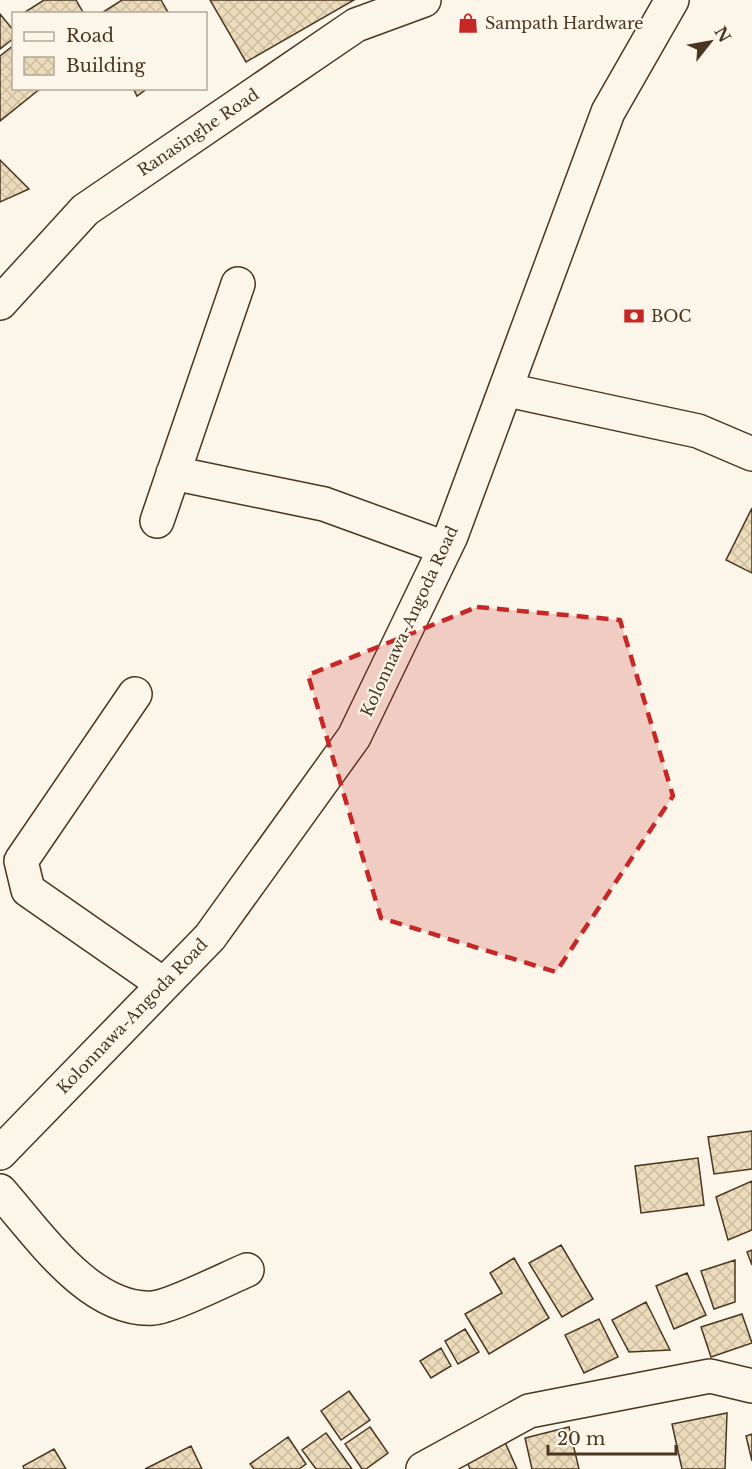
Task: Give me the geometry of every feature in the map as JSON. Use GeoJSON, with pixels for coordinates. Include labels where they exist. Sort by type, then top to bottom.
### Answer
{"type":"FeatureCollection","features":[{"type":"Feature","properties":{"kind":"street","name":"Ranasinghe Road"},"geometry":{"type":"LineString","coordinates":[[0,303],[85,210],[356,25],[424,0]]}},
{"type":"Feature","properties":{"kind":"street","name":"Kolonnawa-Angoda Road"},"geometry":{"type":"LineString","coordinates":[[0,1152],[210,937],[354,737],[445,548],[507,390],[608,112],[672,0]]}},
{"type":"Feature","properties":{"kind":"street"},"geometry":{"type":"LineString","coordinates":[[157,521],[238,284]]}},
{"type":"Feature","properties":{"kind":"street"},"geometry":{"type":"LineString","coordinates":[[507,390],[698,431],[752,454]]}},
{"type":"Feature","properties":{"kind":"street"},"geometry":{"type":"LineString","coordinates":[[173,473],[324,504],[445,548]]}},
{"type":"Feature","properties":{"kind":"street"},"geometry":{"type":"LineString","coordinates":[[135,694],[21,861],[28,890],[164,984]]}},
{"type":"Feature","properties":{"kind":"street"},"geometry":{"type":"LineString","coordinates":[[0,1191],[77,1277],[120,1305],[154,1308],[248,1270]]}},
{"type":"Feature","properties":{"kind":"street"},"geometry":{"type":"LineString","coordinates":[[423,1469],[529,1411],[710,1376],[752,1386]]}},
{"type":"Feature","properties":{"kind":"highlighted area"},"geometry":{"type":"Polygon","coordinates":[[[477,607],[620,620],[673,796],[556,972],[381,918],[308,675],[477,607]]]}},
{"type":"Feature","properties":{"kind":"building"},"geometry":{"type":"Polygon","coordinates":[[[44,0],[76,0],[83,12],[25,12],[44,0]]]}},
{"type":"Feature","properties":{"kind":"building"},"geometry":{"type":"Polygon","coordinates":[[[122,0],[161,0],[168,12],[103,12],[122,0]]]}},
{"type":"Feature","properties":{"kind":"building"},"geometry":{"type":"Polygon","coordinates":[[[210,0],[354,0],[246,62],[210,0]]]}},
{"type":"Feature","properties":{"kind":"building"},"geometry":{"type":"Polygon","coordinates":[[[0,14],[12,29],[12,40],[0,49],[0,14]]]}},
{"type":"Feature","properties":{"kind":"building"},"geometry":{"type":"Polygon","coordinates":[[[12,47],[12,90],[39,90],[0,121],[0,56],[12,47]]]}},
{"type":"Feature","properties":{"kind":"building"},"geometry":{"type":"Polygon","coordinates":[[[134,90],[145,90],[137,96],[134,90]]]}},
{"type":"Feature","properties":{"kind":"building"},"geometry":{"type":"Polygon","coordinates":[[[0,160],[29,189],[0,202],[0,160]]]}},
{"type":"Feature","properties":{"kind":"building"},"geometry":{"type":"Polygon","coordinates":[[[752,508],[752,573],[726,560],[752,508]]]}},
{"type":"Feature","properties":{"kind":"building"},"geometry":{"type":"Polygon","coordinates":[[[752,1131],[752,1169],[714,1174],[708,1137],[752,1131]]]}},
{"type":"Feature","properties":{"kind":"building"},"geometry":{"type":"Polygon","coordinates":[[[698,1158],[704,1205],[641,1213],[635,1166],[698,1158]]]}},
{"type":"Feature","properties":{"kind":"building"},"geometry":{"type":"Polygon","coordinates":[[[752,1181],[752,1230],[728,1240],[716,1197],[752,1181]]]}},
{"type":"Feature","properties":{"kind":"building"},"geometry":{"type":"Polygon","coordinates":[[[561,1245],[593,1299],[562,1317],[529,1263],[561,1245]]]}},
{"type":"Feature","properties":{"kind":"building"},"geometry":{"type":"Polygon","coordinates":[[[752,1250],[752,1265],[747,1252],[752,1250]]]}},
{"type":"Feature","properties":{"kind":"building"},"geometry":{"type":"Polygon","coordinates":[[[514,1258],[549,1318],[489,1354],[465,1314],[502,1293],[490,1273],[514,1258]]]}},
{"type":"Feature","properties":{"kind":"building"},"geometry":{"type":"Polygon","coordinates":[[[735,1260],[735,1302],[714,1309],[701,1271],[735,1260]]]}},
{"type":"Feature","properties":{"kind":"building"},"geometry":{"type":"Polygon","coordinates":[[[687,1273],[706,1315],[674,1329],[656,1286],[687,1273]]]}},
{"type":"Feature","properties":{"kind":"building"},"geometry":{"type":"Polygon","coordinates":[[[646,1302],[670,1350],[629,1352],[612,1320],[646,1302]]]}},
{"type":"Feature","properties":{"kind":"building"},"geometry":{"type":"Polygon","coordinates":[[[742,1314],[752,1343],[711,1357],[701,1327],[742,1314]]]}},
{"type":"Feature","properties":{"kind":"building"},"geometry":{"type":"Polygon","coordinates":[[[599,1319],[618,1357],[584,1373],[565,1335],[599,1319]]]}},
{"type":"Feature","properties":{"kind":"building"},"geometry":{"type":"Polygon","coordinates":[[[465,1329],[479,1352],[458,1364],[445,1341],[465,1329]]]}},
{"type":"Feature","properties":{"kind":"building"},"geometry":{"type":"Polygon","coordinates":[[[441,1348],[451,1366],[431,1378],[420,1361],[441,1348]]]}},
{"type":"Feature","properties":{"kind":"building"},"geometry":{"type":"Polygon","coordinates":[[[349,1391],[370,1420],[341,1440],[321,1411],[349,1391]]]}},
{"type":"Feature","properties":{"kind":"building"},"geometry":{"type":"Polygon","coordinates":[[[727,1413],[725,1469],[682,1469],[672,1424],[727,1413]]]}},
{"type":"Feature","properties":{"kind":"building"},"geometry":{"type":"Polygon","coordinates":[[[370,1427],[388,1453],[366,1469],[362,1469],[345,1444],[370,1427]]]}},
{"type":"Feature","properties":{"kind":"building"},"geometry":{"type":"Polygon","coordinates":[[[569,1427],[579,1469],[532,1469],[525,1438],[569,1427]]]}},
{"type":"Feature","properties":{"kind":"building"},"geometry":{"type":"Polygon","coordinates":[[[326,1433],[352,1469],[316,1469],[302,1450],[326,1433]]]}},
{"type":"Feature","properties":{"kind":"building"},"geometry":{"type":"Polygon","coordinates":[[[752,1434],[752,1461],[746,1436],[752,1434]]]}},
{"type":"Feature","properties":{"kind":"building"},"geometry":{"type":"Polygon","coordinates":[[[288,1437],[306,1464],[299,1469],[254,1469],[250,1464],[288,1437]]]}},
{"type":"Feature","properties":{"kind":"building"},"geometry":{"type":"Polygon","coordinates":[[[504,1440],[517,1469],[470,1469],[465,1457],[504,1440]]]}},
{"type":"Feature","properties":{"kind":"building"},"geometry":{"type":"Polygon","coordinates":[[[191,1446],[202,1469],[145,1469],[191,1446]]]}},
{"type":"Feature","properties":{"kind":"building"},"geometry":{"type":"Polygon","coordinates":[[[54,1449],[66,1469],[24,1469],[23,1466],[54,1449]]]}},
{"type":"Feature","properties":{"kind":"place","name":"Sampath Hardware"},"geometry":{"type":"Point","coordinates":[468,23]}},
{"type":"Feature","properties":{"kind":"place","name":"BOC"},"geometry":{"type":"Point","coordinates":[634,316]}}]}
